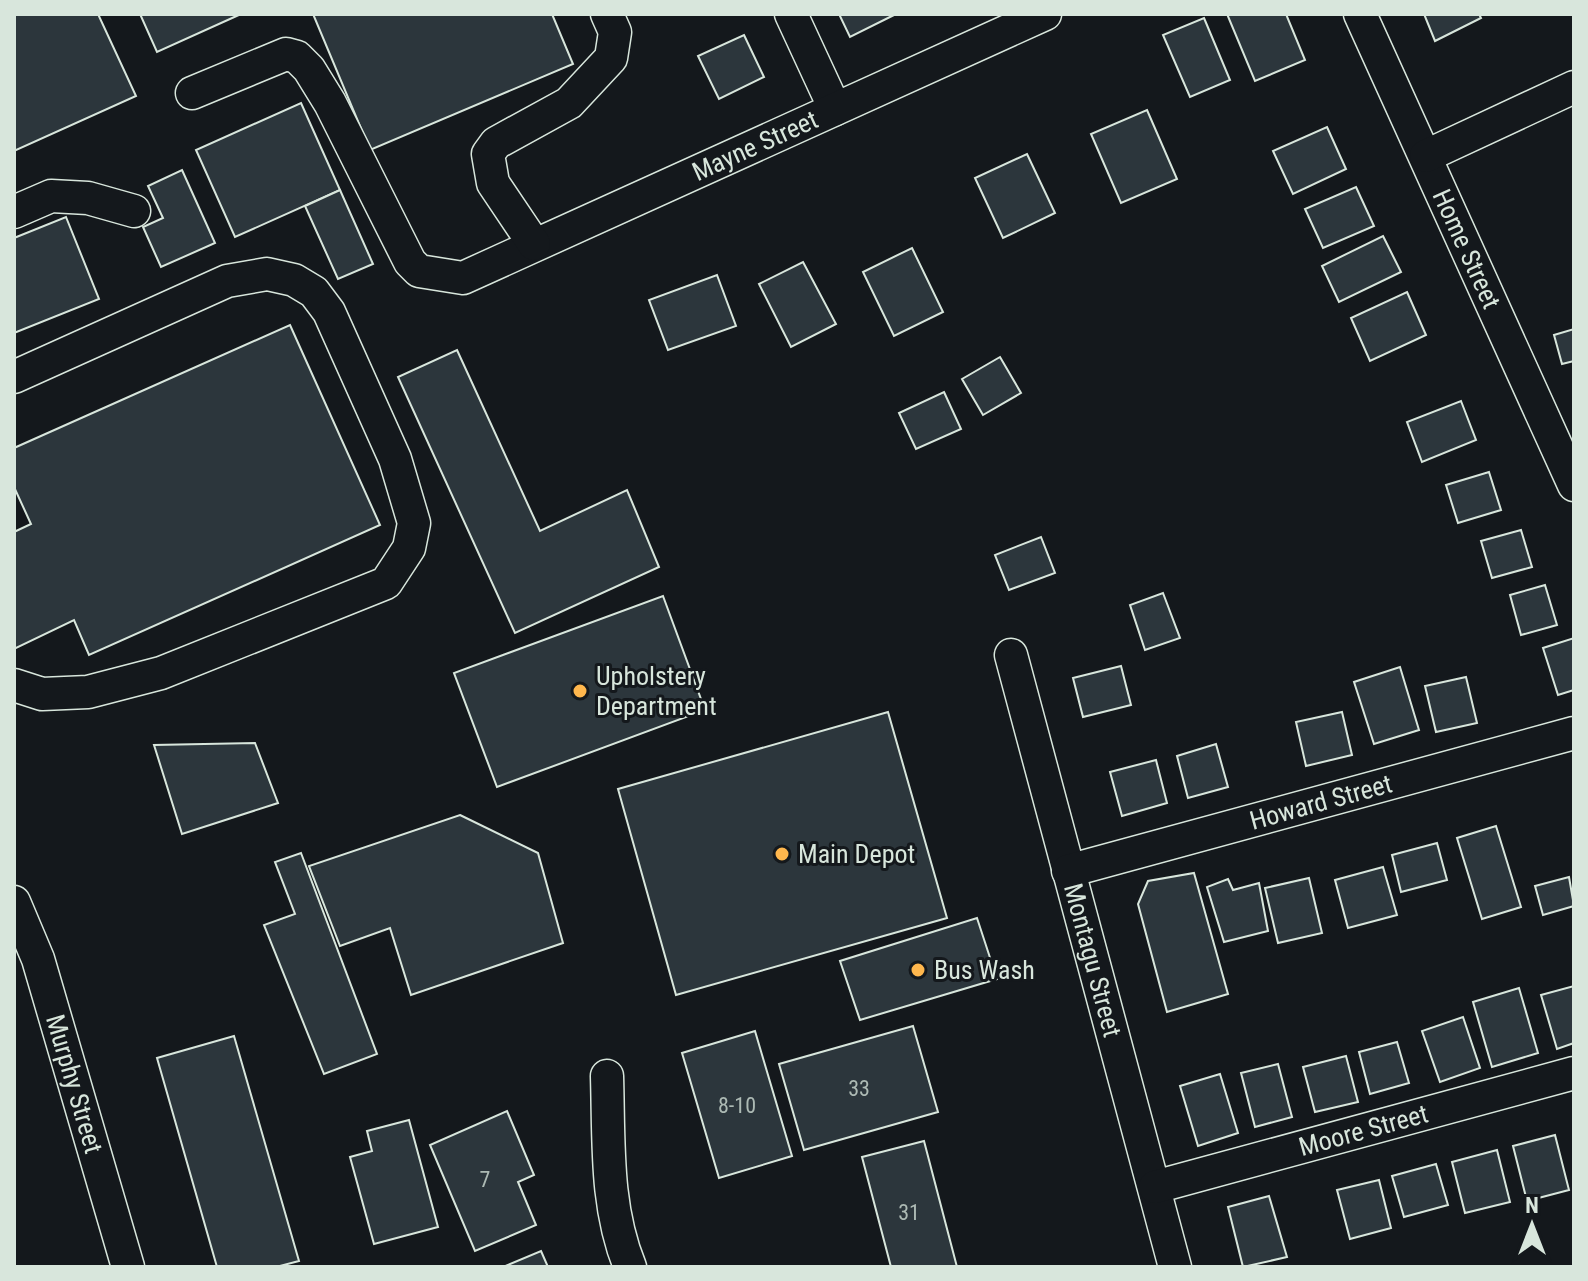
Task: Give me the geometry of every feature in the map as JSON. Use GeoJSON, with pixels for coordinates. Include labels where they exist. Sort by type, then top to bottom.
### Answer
{"type":"FeatureCollection","features":[{"type":"Feature","properties":{"kind":"street"},"geometry":{"type":"LineString","coordinates":[[534,244],[493,183],[488,154],[496,143],[569,103],[611,58],[615,32],[607,14]]}},
{"type":"Feature","properties":{"kind":"street"},"geometry":{"type":"LineString","coordinates":[[791,14],[835,109]]}},
{"type":"Feature","properties":{"kind":"street","name":"Mayne Street"},"geometry":{"type":"LineString","coordinates":[[192,93],[286,54],[297,57],[309,69],[330,103],[410,262],[419,271],[463,278],[1045,14]]}},
{"type":"Feature","properties":{"kind":"street","name":"Home Street"},"geometry":{"type":"LineString","coordinates":[[1360,14],[1574,485]]}},
{"type":"Feature","properties":{"kind":"street"},"geometry":{"type":"LineString","coordinates":[[1426,156],[1574,87]]}},
{"type":"Feature","properties":{"kind":"street"},"geometry":{"type":"LineString","coordinates":[[14,212],[51,196],[88,198],[134,211]]}},
{"type":"Feature","properties":{"kind":"street"},"geometry":{"type":"LineString","coordinates":[[14,377],[227,281],[267,274],[294,280],[314,292],[329,312],[395,459],[414,523],[409,548],[386,583],[161,673],[88,692],[42,694],[14,685]]}},
{"type":"Feature","properties":{"kind":"street","name":"Montagu Street"},"geometry":{"type":"LineString","coordinates":[[1011,655],[1175,1267]]}},
{"type":"Feature","properties":{"kind":"street","name":"Howard Street"},"geometry":{"type":"LineString","coordinates":[[1068,871],[1574,733]]}},
{"type":"Feature","properties":{"kind":"street","name":"Murphy Street"},"geometry":{"type":"LineString","coordinates":[[18,917],[38,959],[128,1267]]}},
{"type":"Feature","properties":{"kind":"street","name":"Moore Street"},"geometry":{"type":"LineString","coordinates":[[1155,1187],[1574,1073]]}},
{"type":"Feature","properties":{"kind":"street"},"geometry":{"type":"LineString","coordinates":[[607,1076],[610,1198],[620,1243],[630,1267]]}},
{"type":"Feature","properties":{"kind":"building"},"geometry":{"type":"Polygon","coordinates":[[[14,14],[98,14],[136,96],[14,151],[14,14]]]}},
{"type":"Feature","properties":{"kind":"building"},"geometry":{"type":"Polygon","coordinates":[[[140,14],[241,14],[157,52],[140,14]]]}},
{"type":"Feature","properties":{"kind":"building"},"geometry":{"type":"Polygon","coordinates":[[[313,14],[552,14],[573,64],[370,150],[313,14]]]}},
{"type":"Feature","properties":{"kind":"building"},"geometry":{"type":"Polygon","coordinates":[[[839,14],[896,14],[850,37],[839,14]]]}},
{"type":"Feature","properties":{"kind":"building"},"geometry":{"type":"Polygon","coordinates":[[[1227,14],[1286,14],[1305,60],[1255,81],[1227,14]]]}},
{"type":"Feature","properties":{"kind":"building"},"geometry":{"type":"Polygon","coordinates":[[[1424,14],[1479,14],[1481,18],[1435,41],[1424,14]]]}},
{"type":"Feature","properties":{"kind":"building"},"geometry":{"type":"Polygon","coordinates":[[[1204,18],[1230,80],[1190,97],[1163,35],[1204,18]]]}},
{"type":"Feature","properties":{"kind":"building"},"geometry":{"type":"Polygon","coordinates":[[[744,35],[764,77],[719,99],[698,56],[744,35]]]}},
{"type":"Feature","properties":{"kind":"building"},"geometry":{"type":"Polygon","coordinates":[[[301,103],[340,190],[235,237],[196,150],[301,103]]]}},
{"type":"Feature","properties":{"kind":"building"},"geometry":{"type":"Polygon","coordinates":[[[1147,110],[1177,179],[1121,203],[1091,134],[1147,110]]]}},
{"type":"Feature","properties":{"kind":"building"},"geometry":{"type":"Polygon","coordinates":[[[1327,127],[1346,169],[1293,194],[1273,151],[1327,127]]]}},
{"type":"Feature","properties":{"kind":"building"},"geometry":{"type":"Polygon","coordinates":[[[1027,154],[1055,213],[1003,238],[975,178],[1027,154]]]}},
{"type":"Feature","properties":{"kind":"building"},"geometry":{"type":"Polygon","coordinates":[[[182,170],[215,243],[161,267],[143,227],[163,218],[148,186],[182,170]]]}},
{"type":"Feature","properties":{"kind":"building"},"geometry":{"type":"Polygon","coordinates":[[[1356,187],[1374,226],[1323,248],[1305,209],[1356,187]]]}},
{"type":"Feature","properties":{"kind":"building"},"geometry":{"type":"Polygon","coordinates":[[[340,190],[373,264],[338,279],[305,206],[340,190]]]}},
{"type":"Feature","properties":{"kind":"building"},"geometry":{"type":"Polygon","coordinates":[[[66,217],[99,299],[14,333],[14,238],[66,217]]]}},
{"type":"Feature","properties":{"kind":"building"},"geometry":{"type":"Polygon","coordinates":[[[1383,236],[1401,272],[1339,302],[1322,266],[1383,236]]]}},
{"type":"Feature","properties":{"kind":"building"},"geometry":{"type":"Polygon","coordinates":[[[912,248],[943,312],[894,336],[863,272],[912,248]]]}},
{"type":"Feature","properties":{"kind":"building"},"geometry":{"type":"Polygon","coordinates":[[[803,262],[836,324],[791,347],[759,284],[803,262]]]}},
{"type":"Feature","properties":{"kind":"building"},"geometry":{"type":"Polygon","coordinates":[[[717,275],[736,326],[668,350],[649,300],[717,275]]]}},
{"type":"Feature","properties":{"kind":"building"},"geometry":{"type":"Polygon","coordinates":[[[1407,292],[1426,335],[1370,361],[1351,318],[1407,292]]]}},
{"type":"Feature","properties":{"kind":"building"},"geometry":{"type":"Polygon","coordinates":[[[290,325],[380,525],[89,655],[74,620],[14,649],[14,532],[31,524],[14,487],[14,448],[290,325]]]}},
{"type":"Feature","properties":{"kind":"building"},"geometry":{"type":"Polygon","coordinates":[[[1574,329],[1574,361],[1562,364],[1554,335],[1574,329]]]}},
{"type":"Feature","properties":{"kind":"building"},"geometry":{"type":"Polygon","coordinates":[[[457,350],[540,531],[627,490],[659,567],[515,633],[398,377],[457,350]]]}},
{"type":"Feature","properties":{"kind":"building"},"geometry":{"type":"Polygon","coordinates":[[[1000,357],[1021,393],[983,415],[962,379],[1000,357]]]}},
{"type":"Feature","properties":{"kind":"building"},"geometry":{"type":"Polygon","coordinates":[[[944,392],[961,429],[916,449],[899,413],[944,392]]]}},
{"type":"Feature","properties":{"kind":"building"},"geometry":{"type":"Polygon","coordinates":[[[1461,401],[1476,440],[1422,462],[1407,422],[1461,401]]]}},
{"type":"Feature","properties":{"kind":"building"},"geometry":{"type":"Polygon","coordinates":[[[1489,472],[1501,510],[1458,523],[1446,485],[1489,472]]]}},
{"type":"Feature","properties":{"kind":"building"},"geometry":{"type":"Polygon","coordinates":[[[1521,530],[1532,567],[1492,578],[1481,541],[1521,530]]]}},
{"type":"Feature","properties":{"kind":"building"},"geometry":{"type":"Polygon","coordinates":[[[1041,537],[1055,573],[1009,590],[995,555],[1041,537]]]}},
{"type":"Feature","properties":{"kind":"building"},"geometry":{"type":"Polygon","coordinates":[[[1545,585],[1557,625],[1521,635],[1510,595],[1545,585]]]}},
{"type":"Feature","properties":{"kind":"building"},"geometry":{"type":"Polygon","coordinates":[[[1163,593],[1180,638],[1145,650],[1130,605],[1163,593]]]}},
{"type":"Feature","properties":{"kind":"building","name":"Upholstery Department"},"geometry":{"type":"Polygon","coordinates":[[[663,596],[705,710],[497,787],[454,673],[663,596]]]}},
{"type":"Feature","properties":{"kind":"building"},"geometry":{"type":"Polygon","coordinates":[[[1574,638],[1574,690],[1558,695],[1543,648],[1574,638]]]}},
{"type":"Feature","properties":{"kind":"building"},"geometry":{"type":"Polygon","coordinates":[[[1121,666],[1131,705],[1083,717],[1073,678],[1121,666]]]}},
{"type":"Feature","properties":{"kind":"building"},"geometry":{"type":"Polygon","coordinates":[[[1400,667],[1419,730],[1374,744],[1354,682],[1400,667]]]}},
{"type":"Feature","properties":{"kind":"building"},"geometry":{"type":"Polygon","coordinates":[[[1466,677],[1477,723],[1436,732],[1425,686],[1466,677]]]}},
{"type":"Feature","properties":{"kind":"building","name":"Main Depot"},"geometry":{"type":"Polygon","coordinates":[[[888,712],[947,918],[676,995],[618,789],[888,712]]]}},
{"type":"Feature","properties":{"kind":"building"},"geometry":{"type":"Polygon","coordinates":[[[1342,712],[1352,755],[1306,766],[1296,722],[1342,712]]]}},
{"type":"Feature","properties":{"kind":"building"},"geometry":{"type":"Polygon","coordinates":[[[255,743],[278,803],[182,834],[154,745],[255,743]]]}},
{"type":"Feature","properties":{"kind":"building"},"geometry":{"type":"Polygon","coordinates":[[[1216,744],[1228,787],[1188,798],[1177,756],[1216,744]]]}},
{"type":"Feature","properties":{"kind":"building"},"geometry":{"type":"Polygon","coordinates":[[[1156,760],[1167,803],[1122,816],[1110,772],[1156,760]]]}},
{"type":"Feature","properties":{"kind":"building"},"geometry":{"type":"Polygon","coordinates":[[[460,815],[538,853],[563,943],[411,995],[390,928],[340,946],[309,866],[460,815]]]}},
{"type":"Feature","properties":{"kind":"building"},"geometry":{"type":"Polygon","coordinates":[[[1496,826],[1521,907],[1482,919],[1457,838],[1496,826]]]}},
{"type":"Feature","properties":{"kind":"building"},"geometry":{"type":"Polygon","coordinates":[[[1437,843],[1447,880],[1401,892],[1392,855],[1437,843]]]}},
{"type":"Feature","properties":{"kind":"building"},"geometry":{"type":"Polygon","coordinates":[[[301,853],[377,1054],[324,1074],[264,925],[295,914],[275,862],[301,853]]]}},
{"type":"Feature","properties":{"kind":"building"},"geometry":{"type":"Polygon","coordinates":[[[1383,867],[1397,915],[1348,928],[1335,880],[1383,867]]]}},
{"type":"Feature","properties":{"kind":"building"},"geometry":{"type":"Polygon","coordinates":[[[1194,873],[1228,994],[1167,1012],[1138,904],[1148,881],[1194,873]]]}},
{"type":"Feature","properties":{"kind":"building"},"geometry":{"type":"Polygon","coordinates":[[[1569,877],[1574,906],[1543,915],[1535,886],[1569,877]]]}},
{"type":"Feature","properties":{"kind":"building"},"geometry":{"type":"Polygon","coordinates":[[[1309,878],[1322,933],[1278,943],[1265,888],[1309,878]]]}},
{"type":"Feature","properties":{"kind":"building"},"geometry":{"type":"Polygon","coordinates":[[[1228,879],[1233,890],[1259,883],[1268,931],[1224,942],[1207,887],[1228,879]]]}},
{"type":"Feature","properties":{"kind":"building","name":"Bus Wash"},"geometry":{"type":"Polygon","coordinates":[[[977,918],[997,979],[860,1020],[840,961],[977,918]]]}},
{"type":"Feature","properties":{"kind":"building"},"geometry":{"type":"Polygon","coordinates":[[[1574,986],[1574,1043],[1557,1049],[1541,995],[1574,986]]]}},
{"type":"Feature","properties":{"kind":"building"},"geometry":{"type":"Polygon","coordinates":[[[1519,988],[1538,1053],[1492,1067],[1473,1002],[1519,988]]]}},
{"type":"Feature","properties":{"kind":"building"},"geometry":{"type":"Polygon","coordinates":[[[1463,1017],[1480,1068],[1440,1082],[1422,1031],[1463,1017]]]}},
{"type":"Feature","properties":{"kind":"building"},"geometry":{"type":"Polygon","coordinates":[[[913,1026],[938,1112],[804,1150],[779,1064],[913,1026]]]}},
{"type":"Feature","properties":{"kind":"building"},"geometry":{"type":"Polygon","coordinates":[[[755,1031],[792,1156],[719,1178],[682,1053],[755,1031]]]}},
{"type":"Feature","properties":{"kind":"building"},"geometry":{"type":"Polygon","coordinates":[[[234,1036],[299,1261],[276,1267],[217,1267],[157,1058],[234,1036]]]}},
{"type":"Feature","properties":{"kind":"building"},"geometry":{"type":"Polygon","coordinates":[[[1397,1042],[1409,1083],[1370,1094],[1359,1052],[1397,1042]]]}},
{"type":"Feature","properties":{"kind":"building"},"geometry":{"type":"Polygon","coordinates":[[[1346,1056],[1358,1102],[1315,1112],[1303,1067],[1346,1056]]]}},
{"type":"Feature","properties":{"kind":"building"},"geometry":{"type":"Polygon","coordinates":[[[1278,1064],[1292,1117],[1255,1127],[1241,1073],[1278,1064]]]}},
{"type":"Feature","properties":{"kind":"building"},"geometry":{"type":"Polygon","coordinates":[[[1220,1074],[1238,1133],[1198,1146],[1180,1086],[1220,1074]]]}},
{"type":"Feature","properties":{"kind":"building"},"geometry":{"type":"Polygon","coordinates":[[[507,1111],[534,1175],[518,1182],[536,1225],[475,1251],[430,1145],[507,1111]]]}},
{"type":"Feature","properties":{"kind":"building"},"geometry":{"type":"Polygon","coordinates":[[[409,1120],[438,1227],[374,1244],[350,1157],[372,1151],[367,1131],[409,1120]]]}},
{"type":"Feature","properties":{"kind":"building"},"geometry":{"type":"Polygon","coordinates":[[[1555,1135],[1569,1190],[1527,1201],[1513,1146],[1555,1135]]]}},
{"type":"Feature","properties":{"kind":"building"},"geometry":{"type":"Polygon","coordinates":[[[924,1141],[957,1267],[891,1267],[862,1157],[924,1141]]]}},
{"type":"Feature","properties":{"kind":"building"},"geometry":{"type":"Polygon","coordinates":[[[1497,1150],[1510,1202],[1465,1213],[1452,1162],[1497,1150]]]}},
{"type":"Feature","properties":{"kind":"building"},"geometry":{"type":"Polygon","coordinates":[[[1436,1164],[1448,1205],[1404,1217],[1392,1176],[1436,1164]]]}},
{"type":"Feature","properties":{"kind":"building"},"geometry":{"type":"Polygon","coordinates":[[[1379,1180],[1391,1228],[1350,1239],[1337,1190],[1379,1180]]]}},
{"type":"Feature","properties":{"kind":"building"},"geometry":{"type":"Polygon","coordinates":[[[1269,1196],[1287,1257],[1243,1267],[1228,1207],[1269,1196]]]}},
{"type":"Feature","properties":{"kind":"building"},"geometry":{"type":"Polygon","coordinates":[[[541,1251],[548,1267],[503,1267],[541,1251]]]}},
{"type":"Feature","properties":{"kind":"place","name":"Upholstery Department"},"geometry":{"type":"Point","coordinates":[580,691]}},
{"type":"Feature","properties":{"kind":"place","name":"Main Depot"},"geometry":{"type":"Point","coordinates":[782,854]}},
{"type":"Feature","properties":{"kind":"place","name":"Bus Wash"},"geometry":{"type":"Point","coordinates":[918,970]}}]}
